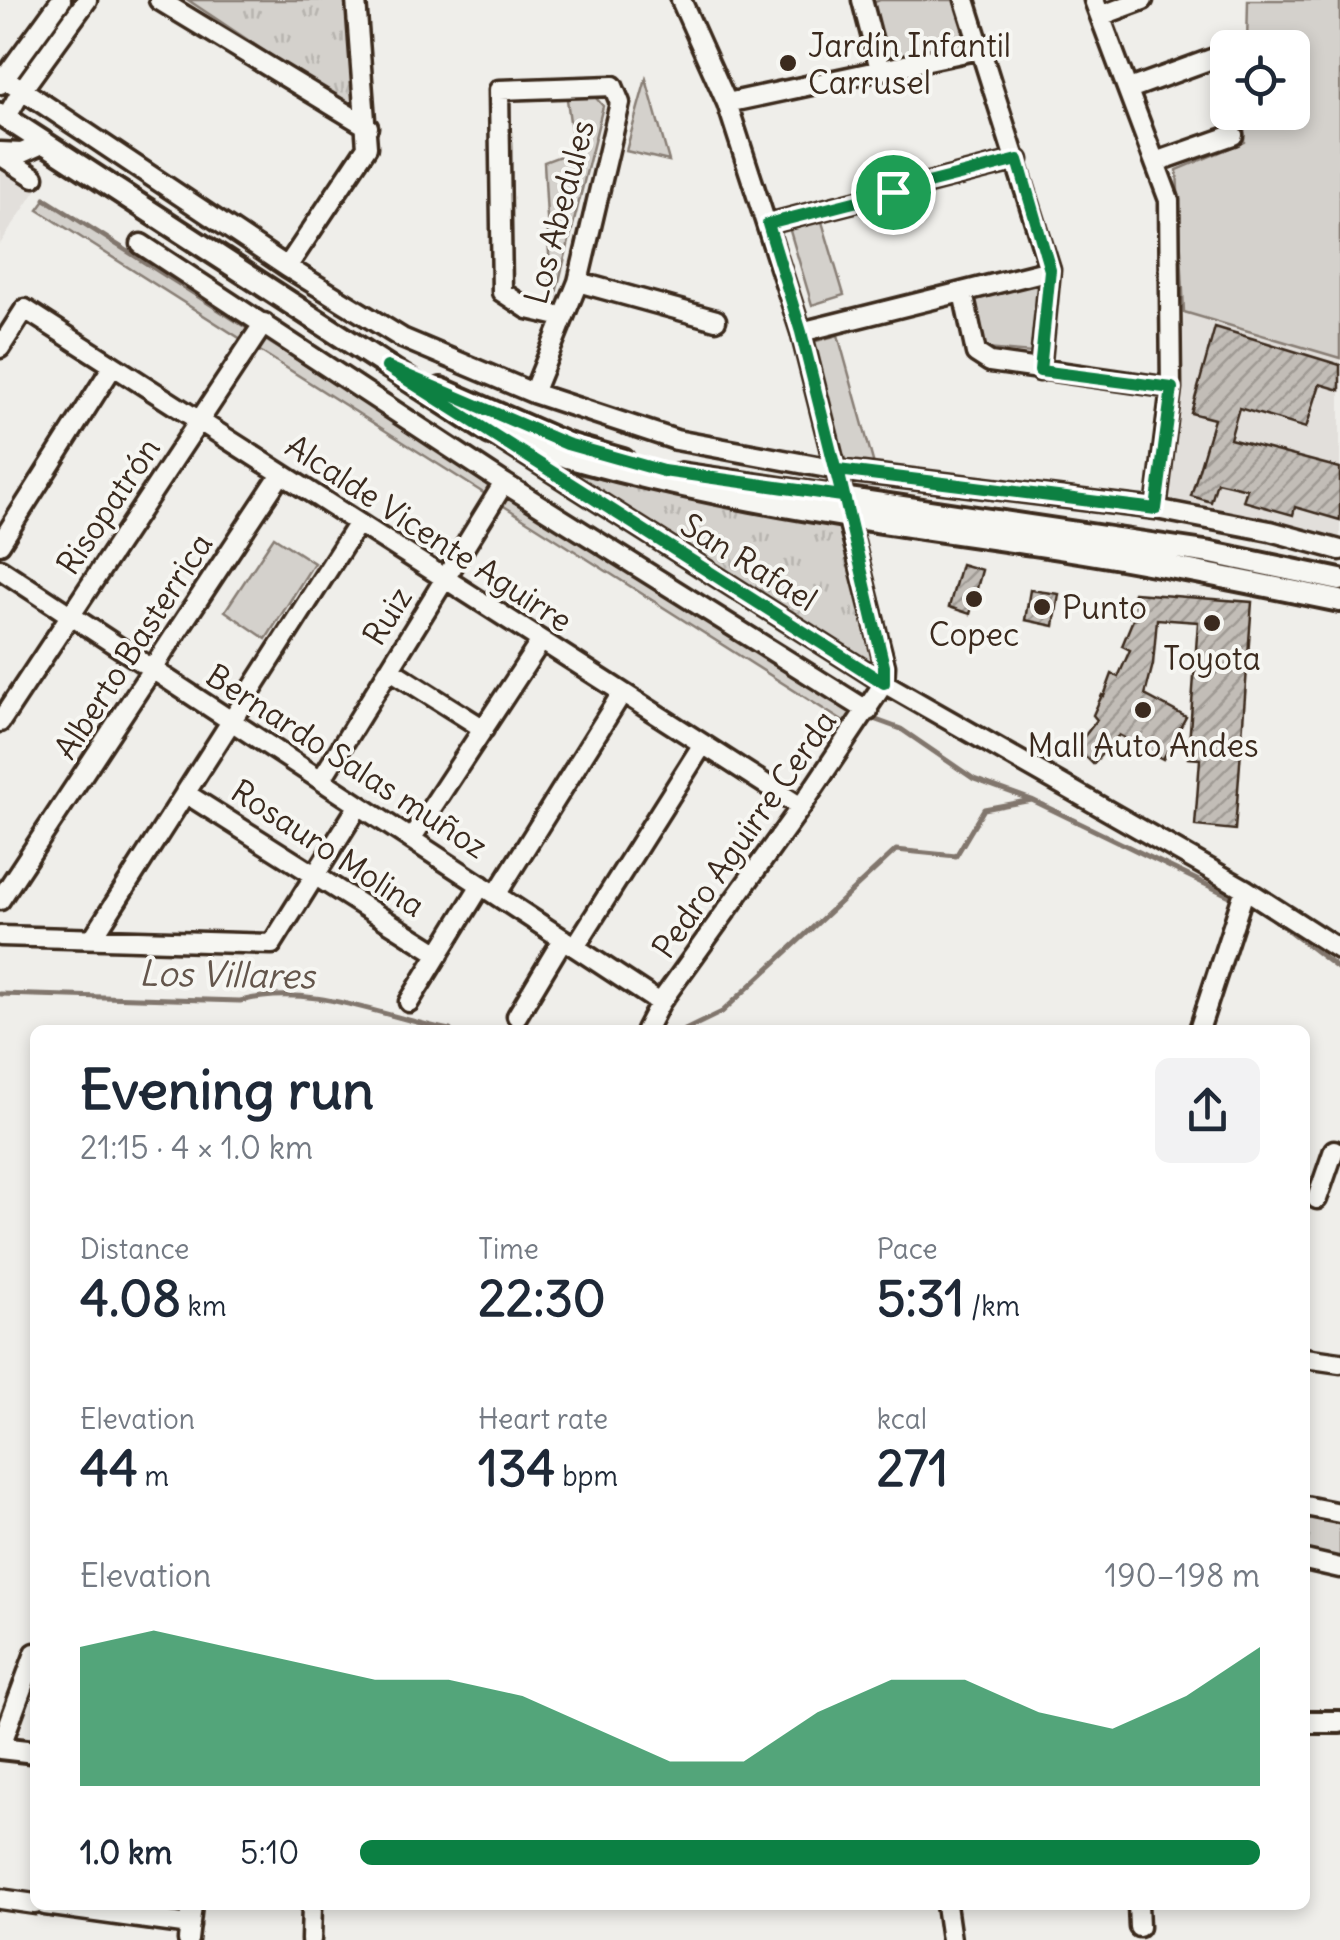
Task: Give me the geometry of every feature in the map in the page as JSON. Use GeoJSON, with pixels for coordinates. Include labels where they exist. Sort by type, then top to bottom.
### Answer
{"type":"FeatureCollection","features":[{"type":"Feature","properties":{"kind":"main road"},"geometry":{"type":"LineString","coordinates":[[3,116],[490,433],[663,484],[1208,573],[1340,601]]}},
{"type":"Feature","properties":{"kind":"main road"},"geometry":{"type":"LineString","coordinates":[[387,367],[567,444],[663,471],[1212,553],[1340,580]]}},
{"type":"Feature","properties":{"kind":"main road"},"geometry":{"type":"LineString","coordinates":[[1310,1722],[1340,1722]]}},
{"type":"Feature","properties":{"kind":"main road"},"geometry":{"type":"LineString","coordinates":[[0,1748],[30,1751]]}},
{"type":"Feature","properties":{"kind":"street"},"geometry":{"type":"LineString","coordinates":[[60,0],[1,79],[402,338],[532,393],[676,440],[838,470],[1156,509],[1270,531],[1340,550]]}},
{"type":"Feature","properties":{"kind":"street"},"geometry":{"type":"LineString","coordinates":[[3,116],[87,0]]}},
{"type":"Feature","properties":{"kind":"street"},"geometry":{"type":"LineString","coordinates":[[158,0],[368,128]]}},
{"type":"Feature","properties":{"kind":"street"},"geometry":{"type":"LineString","coordinates":[[287,267],[368,147],[356,0]]}},
{"type":"Feature","properties":{"kind":"street"},"geometry":{"type":"LineString","coordinates":[[681,0],[727,104],[801,332],[838,470],[884,666],[884,683]]}},
{"type":"Feature","properties":{"kind":"street"},"geometry":{"type":"LineString","coordinates":[[862,0],[880,70]]}},
{"type":"Feature","properties":{"kind":"street"},"geometry":{"type":"LineString","coordinates":[[965,0],[1050,270],[1040,371]]}},
{"type":"Feature","properties":{"kind":"street"},"geometry":{"type":"LineString","coordinates":[[1143,0],[1097,8],[1169,200],[1172,388],[1156,509]]}},
{"type":"Feature","properties":{"kind":"street"},"geometry":{"type":"LineString","coordinates":[[727,104],[980,49]]}},
{"type":"Feature","properties":{"kind":"street"},"geometry":{"type":"LineString","coordinates":[[1129,89],[1210,60]]}},
{"type":"Feature","properties":{"kind":"street","name":"Los Abedules"},"geometry":{"type":"LineString","coordinates":[[532,393],[578,282],[620,103],[613,86],[500,90],[502,292],[528,309],[563,317]]}},
{"type":"Feature","properties":{"kind":"street"},"geometry":{"type":"LineString","coordinates":[[1156,162],[1233,134]]}},
{"type":"Feature","properties":{"kind":"street"},"geometry":{"type":"LineString","coordinates":[[0,153],[22,153],[42,144]]}},
{"type":"Feature","properties":{"kind":"street"},"geometry":{"type":"LineString","coordinates":[[0,153],[34,177]]}},
{"type":"Feature","properties":{"kind":"street"},"geometry":{"type":"LineString","coordinates":[[768,224],[1018,160]]}},
{"type":"Feature","properties":{"kind":"street"},"geometry":{"type":"LineString","coordinates":[[140,244],[504,483],[868,711]]}},
{"type":"Feature","properties":{"kind":"street"},"geometry":{"type":"LineString","coordinates":[[801,332],[1050,270]]}},
{"type":"Feature","properties":{"kind":"street"},"geometry":{"type":"LineString","coordinates":[[578,282],[716,320]]}},
{"type":"Feature","properties":{"kind":"street"},"geometry":{"type":"LineString","coordinates":[[963,292],[976,353],[990,362],[1172,388]]}},
{"type":"Feature","properties":{"kind":"street","name":"Alcalde Vicente Aguirre"},"geometry":{"type":"LineString","coordinates":[[0,348],[25,310],[801,807]]}},
{"type":"Feature","properties":{"kind":"street","name":"Risopatrón"},"geometry":{"type":"LineString","coordinates":[[0,722],[264,323]]}},
{"type":"Feature","properties":{"kind":"street"},"geometry":{"type":"LineString","coordinates":[[0,544],[113,366]]}},
{"type":"Feature","properties":{"kind":"street","name":"San Rafael"},"geometry":{"type":"LineString","coordinates":[[490,433],[884,683],[1246,888],[1340,950]]}},
{"type":"Feature","properties":{"kind":"street","name":"Alberto Basterrica"},"geometry":{"type":"LineString","coordinates":[[0,900],[281,474]]}},
{"type":"Feature","properties":{"kind":"street","name":"Ruiz"},"geometry":{"type":"LineString","coordinates":[[321,780],[504,483]]}},
{"type":"Feature","properties":{"kind":"street"},"geometry":{"type":"LineString","coordinates":[[94,936],[358,523]]}},
{"type":"Feature","properties":{"kind":"street","name":"Bernardo Salas muñoz"},"geometry":{"type":"LineString","coordinates":[[0,570],[660,1002]]}},
{"type":"Feature","properties":{"kind":"street"},"geometry":{"type":"LineString","coordinates":[[411,839],[541,641]]}},
{"type":"Feature","properties":{"kind":"street"},"geometry":{"type":"LineString","coordinates":[[390,670],[484,729]]}},
{"type":"Feature","properties":{"kind":"street","name":"Pedro Aguirre Cerda"},"geometry":{"type":"LineString","coordinates":[[648,1025],[660,1002],[801,807],[884,683]]}},
{"type":"Feature","properties":{"kind":"street"},"geometry":{"type":"LineString","coordinates":[[410,1002],[439,954],[488,890],[622,693]]}},
{"type":"Feature","properties":{"kind":"street"},"geometry":{"type":"LineString","coordinates":[[517,1016],[703,744]]}},
{"type":"Feature","properties":{"kind":"street","name":"Rosauro Molina"},"geometry":{"type":"LineString","coordinates":[[186,793],[439,954]]}},
{"type":"Feature","properties":{"kind":"street"},"geometry":{"type":"LineString","coordinates":[[0,936],[272,944],[360,805]]}},
{"type":"Feature","properties":{"kind":"street"},"geometry":{"type":"LineString","coordinates":[[1201,1025],[1246,888]]}},
{"type":"Feature","properties":{"kind":"street"},"geometry":{"type":"LineString","coordinates":[[1317,1199],[1334,1150]]}},
{"type":"Feature","properties":{"kind":"street"},"geometry":{"type":"LineString","coordinates":[[1310,1172],[1324,1176]]}},
{"type":"Feature","properties":{"kind":"street"},"geometry":{"type":"LineString","coordinates":[[1310,1359],[1340,1364]]}},
{"type":"Feature","properties":{"kind":"street"},"geometry":{"type":"LineString","coordinates":[[1310,1507],[1340,1513]]}},
{"type":"Feature","properties":{"kind":"street"},"geometry":{"type":"LineString","coordinates":[[1310,1561],[1340,1568]]}},
{"type":"Feature","properties":{"kind":"street"},"geometry":{"type":"LineString","coordinates":[[0,1748],[30,1666]]}},
{"type":"Feature","properties":{"kind":"street"},"geometry":{"type":"LineString","coordinates":[[0,1899],[30,1903]]}},
{"type":"Feature","properties":{"kind":"street"},"geometry":{"type":"LineString","coordinates":[[71,1910],[189,1933]]}},
{"type":"Feature","properties":{"kind":"street"},"geometry":{"type":"LineString","coordinates":[[311,1940],[312,1910]]}},
{"type":"Feature","properties":{"kind":"street"},"geometry":{"type":"LineString","coordinates":[[947,1910],[951,1940]]}},
{"type":"Feature","properties":{"kind":"street"},"geometry":{"type":"LineString","coordinates":[[1138,1910],[1139,1928]]}},
{"type":"Feature","properties":{"kind":"shaded area"},"geometry":{"type":"Polygon","coordinates":[[[0,162],[39,186],[0,244],[0,162]]]}},
{"type":"Feature","properties":{"kind":"shaded area"},"geometry":{"type":"Polygon","coordinates":[[[1184,312],[1340,358],[1340,545],[1170,509],[1184,312]]]}},
{"type":"Feature","properties":{"kind":"green space"},"geometry":{"type":"Polygon","coordinates":[[[188,0],[348,0],[359,114],[188,0]]]}},
{"type":"Feature","properties":{"kind":"green space"},"geometry":{"type":"Polygon","coordinates":[[[880,0],[956,0],[968,43],[888,61],[869,4],[880,0]]]}},
{"type":"Feature","properties":{"kind":"green space"},"geometry":{"type":"Polygon","coordinates":[[[1248,0],[1340,0],[1340,358],[1184,312],[1177,170],[1244,142],[1244,130],[1310,130],[1310,30],[1247,30],[1248,0]]]}},
{"type":"Feature","properties":{"kind":"green space"},"geometry":{"type":"Polygon","coordinates":[[[646,79],[669,161],[626,151],[646,79]]]}},
{"type":"Feature","properties":{"kind":"green space"},"geometry":{"type":"Polygon","coordinates":[[[589,90],[603,106],[552,309],[544,162],[574,151],[566,92],[589,90]]]}},
{"type":"Feature","properties":{"kind":"green space"},"geometry":{"type":"Polygon","coordinates":[[[46,199],[854,712],[847,724],[38,210],[46,199]]]}},
{"type":"Feature","properties":{"kind":"green space"},"geometry":{"type":"Polygon","coordinates":[[[820,215],[844,295],[812,305],[788,224],[820,215]]]}},
{"type":"Feature","properties":{"kind":"green space"},"geometry":{"type":"Polygon","coordinates":[[[1043,279],[1032,353],[986,349],[973,298],[1043,279]]]}},
{"type":"Feature","properties":{"kind":"green space"},"geometry":{"type":"Polygon","coordinates":[[[838,335],[874,465],[842,459],[809,343],[838,335]]]}},
{"type":"Feature","properties":{"kind":"green space"},"geometry":{"type":"Polygon","coordinates":[[[561,470],[722,506],[842,527],[878,667],[561,470]]]}},
{"type":"Feature","properties":{"kind":"green space"},"geometry":{"type":"Polygon","coordinates":[[[274,537],[314,563],[266,639],[225,611],[274,537]]]}},
{"type":"Feature","properties":{"kind":"green space"},"geometry":{"type":"Polygon","coordinates":[[[1310,1512],[1340,1517],[1340,1564],[1310,1556],[1310,1512]]]}},
{"type":"Feature","properties":{"kind":"building"},"geometry":{"type":"Polygon","coordinates":[[[1215,327],[1340,365],[1340,390],[1320,384],[1306,428],[1239,408],[1230,439],[1340,468],[1340,520],[1295,507],[1293,515],[1243,501],[1247,489],[1217,482],[1211,502],[1191,496],[1214,419],[1191,413],[1215,327]]]}},
{"type":"Feature","properties":{"kind":"building"},"geometry":{"type":"Polygon","coordinates":[[[961,564],[982,570],[970,614],[949,607],[961,564]]]}},
{"type":"Feature","properties":{"kind":"building","name":"Punto"},"geometry":{"type":"Polygon","coordinates":[[[1030,590],[1059,594],[1054,626],[1025,620],[1030,590]]]}},
{"type":"Feature","properties":{"kind":"building"},"geometry":{"type":"Polygon","coordinates":[[[1134,593],[1252,602],[1235,830],[1195,826],[1200,759],[1188,758],[1198,622],[1157,619],[1153,664],[1145,695],[1186,717],[1163,759],[1119,735],[1093,764],[1076,747],[1097,720],[1093,715],[1102,695],[1112,674],[1118,677],[1130,650],[1122,646],[1134,617],[1127,616],[1134,593]]]}},
{"type":"Feature","properties":{"kind":"waterway"},"geometry":{"type":"LineString","coordinates":[[45,199],[364,401]]}},
{"type":"Feature","properties":{"kind":"waterway"},"geometry":{"type":"LineString","coordinates":[[868,717],[901,729],[974,779],[1032,800]]}},
{"type":"Feature","properties":{"kind":"waterway"},"geometry":{"type":"LineString","coordinates":[[695,1025],[722,1012],[896,850],[956,856],[984,809],[1032,800],[1236,899]]}},
{"type":"Feature","properties":{"kind":"waterway"},"geometry":{"type":"LineString","coordinates":[[1271,917],[1340,970]]}},
{"type":"Feature","properties":{"kind":"waterway","name":"Los Villares"},"geometry":{"type":"LineString","coordinates":[[0,994],[240,1001],[294,996],[346,1004],[430,1025]]}},
{"type":"Feature","properties":{"kind":"place","name":"Jardín Infantil Carrusel"},"geometry":{"type":"Point","coordinates":[788,63]}},
{"type":"Feature","properties":{"kind":"place","name":"Copec"},"geometry":{"type":"Point","coordinates":[974,599]}},
{"type":"Feature","properties":{"kind":"place","name":"Punto"},"geometry":{"type":"Point","coordinates":[1042,607]}},
{"type":"Feature","properties":{"kind":"place","name":"Toyota"},"geometry":{"type":"Point","coordinates":[1212,623]}},
{"type":"Feature","properties":{"kind":"place","name":"Mall Auto Andes"},"geometry":{"type":"Point","coordinates":[1143,710]}},
{"type":"Feature","properties":{"kind":"route"},"geometry":{"type":"LineString","coordinates":[[1018,160],[1050,270],[1040,371],[1172,388],[1156,509],[838,470],[884,666],[884,683],[387,367],[567,444],[663,471],[842,496],[801,332],[768,224],[893,192],[1018,160]]}}]}
